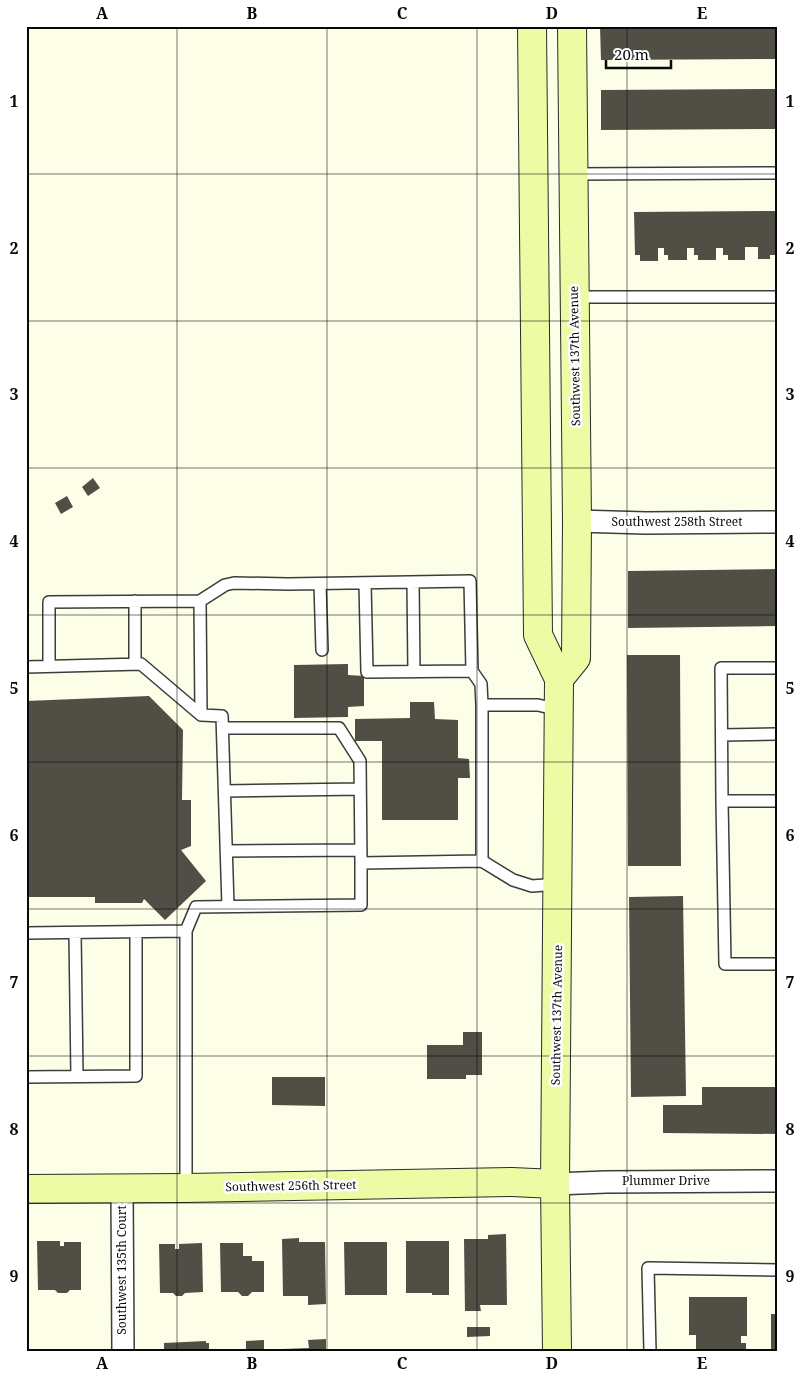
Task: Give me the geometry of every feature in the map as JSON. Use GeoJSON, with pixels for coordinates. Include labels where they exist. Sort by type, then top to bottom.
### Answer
{"type":"FeatureCollection","features":[{"type":"Feature","properties":{"kind":"main road","name":"Southwest 137th Avenue"},"geometry":{"type":"LineString","coordinates":[[532,26],[538,635],[559,679],[560,710],[555,1184],[557,1351]]}},
{"type":"Feature","properties":{"kind":"main road","name":"Southwest 137th Avenue"},"geometry":{"type":"LineString","coordinates":[[559,679],[576,658],[577,521],[572,26]]}},
{"type":"Feature","properties":{"kind":"main road","name":"Southwest 256th Street"},"geometry":{"type":"LineString","coordinates":[[26,1189],[493,1183],[555,1184]]}},
{"type":"Feature","properties":{"kind":"street","name":"Southwest 258th Street"},"geometry":{"type":"LineString","coordinates":[[577,521],[646,523],[778,522]]}},
{"type":"Feature","properties":{"kind":"street","name":"Plummer Drive"},"geometry":{"type":"LineString","coordinates":[[555,1184],[778,1181]]}},
{"type":"Feature","properties":{"kind":"street","name":"Southwest 135th Court"},"geometry":{"type":"LineString","coordinates":[[122,1189],[123,1351]]}},
{"type":"Feature","properties":{"kind":"lane"},"geometry":{"type":"LineString","coordinates":[[573,174],[778,173]]}},
{"type":"Feature","properties":{"kind":"lane"},"geometry":{"type":"LineString","coordinates":[[574,297],[778,297]]}},
{"type":"Feature","properties":{"kind":"lane"},"geometry":{"type":"LineString","coordinates":[[49,666],[49,602],[200,601],[224,585],[234,583],[320,584],[470,581],[472,671],[481,684],[482,705],[482,861]]}},
{"type":"Feature","properties":{"kind":"lane"},"geometry":{"type":"LineString","coordinates":[[413,582],[414,672]]}},
{"type":"Feature","properties":{"kind":"lane"},"geometry":{"type":"LineString","coordinates":[[364,583],[366,672],[472,671]]}},
{"type":"Feature","properties":{"kind":"lane"},"geometry":{"type":"LineString","coordinates":[[320,584],[322,650]]}},
{"type":"Feature","properties":{"kind":"lane"},"geometry":{"type":"LineString","coordinates":[[135,601],[135,664]]}},
{"type":"Feature","properties":{"kind":"lane"},"geometry":{"type":"LineString","coordinates":[[200,601],[201,715]]}},
{"type":"Feature","properties":{"kind":"lane"},"geometry":{"type":"LineString","coordinates":[[26,667],[141,664],[201,715],[222,716],[228,906]]}},
{"type":"Feature","properties":{"kind":"lane"},"geometry":{"type":"LineString","coordinates":[[778,668],[721,668],[725,964],[778,964]]}},
{"type":"Feature","properties":{"kind":"lane"},"geometry":{"type":"LineString","coordinates":[[482,705],[538,705],[560,710]]}},
{"type":"Feature","properties":{"kind":"lane"},"geometry":{"type":"LineString","coordinates":[[186,1188],[186,931],[196,907],[361,904],[360,761],[339,728],[223,728]]}},
{"type":"Feature","properties":{"kind":"lane"},"geometry":{"type":"LineString","coordinates":[[722,735],[778,734]]}},
{"type":"Feature","properties":{"kind":"lane"},"geometry":{"type":"LineString","coordinates":[[224,791],[360,789]]}},
{"type":"Feature","properties":{"kind":"lane"},"geometry":{"type":"LineString","coordinates":[[722,801],[778,801]]}},
{"type":"Feature","properties":{"kind":"lane"},"geometry":{"type":"LineString","coordinates":[[226,851],[361,850]]}},
{"type":"Feature","properties":{"kind":"lane"},"geometry":{"type":"LineString","coordinates":[[361,863],[482,861],[513,880],[532,886],[558,884]]}},
{"type":"Feature","properties":{"kind":"lane"},"geometry":{"type":"LineString","coordinates":[[26,933],[186,931]]}},
{"type":"Feature","properties":{"kind":"lane"},"geometry":{"type":"LineString","coordinates":[[26,1077],[136,1076],[136,932]]}},
{"type":"Feature","properties":{"kind":"lane"},"geometry":{"type":"LineString","coordinates":[[75,933],[77,1076]]}},
{"type":"Feature","properties":{"kind":"lane"},"geometry":{"type":"LineString","coordinates":[[650,1351],[648,1268],[778,1270]]}},
{"type":"Feature","properties":{"kind":"building"},"geometry":{"type":"Polygon","coordinates":[[[600,26],[778,26],[778,59],[601,60],[600,26]]]}},
{"type":"Feature","properties":{"kind":"building"},"geometry":{"type":"Polygon","coordinates":[[[778,89],[778,129],[601,130],[601,90],[778,89]]]}},
{"type":"Feature","properties":{"kind":"building"},"geometry":{"type":"Polygon","coordinates":[[[778,211],[778,255],[770,255],[770,259],[758,259],[758,247],[745,247],[745,260],[728,260],[728,255],[723,255],[723,248],[716,248],[716,260],[698,260],[698,255],[694,255],[694,248],[687,248],[687,260],[668,260],[668,255],[664,255],[664,248],[658,248],[658,261],[640,261],[640,255],[635,255],[634,212],[778,211]]]}},
{"type":"Feature","properties":{"kind":"building"},"geometry":{"type":"Polygon","coordinates":[[[93,478],[100,488],[88,496],[82,487],[93,478]]]}},
{"type":"Feature","properties":{"kind":"building"},"geometry":{"type":"Polygon","coordinates":[[[67,496],[73,507],[61,514],[55,503],[67,496]]]}},
{"type":"Feature","properties":{"kind":"building"},"geometry":{"type":"Polygon","coordinates":[[[778,569],[778,626],[628,628],[628,571],[778,569]]]}},
{"type":"Feature","properties":{"kind":"building"},"geometry":{"type":"Polygon","coordinates":[[[627,655],[680,655],[681,866],[628,866],[627,655]]]}},
{"type":"Feature","properties":{"kind":"building"},"geometry":{"type":"Polygon","coordinates":[[[348,664],[348,675],[364,676],[364,706],[348,707],[348,717],[294,718],[294,665],[348,664]]]}},
{"type":"Feature","properties":{"kind":"building"},"geometry":{"type":"Polygon","coordinates":[[[149,696],[183,730],[182,800],[191,800],[191,846],[181,850],[206,881],[165,920],[144,899],[142,903],[95,903],[95,897],[26,897],[26,701],[149,696]]]}},
{"type":"Feature","properties":{"kind":"building"},"geometry":{"type":"Polygon","coordinates":[[[410,702],[434,702],[435,719],[458,720],[458,758],[469,759],[470,778],[458,778],[458,820],[382,820],[382,741],[355,741],[355,719],[410,718],[410,702]]]}},
{"type":"Feature","properties":{"kind":"building"},"geometry":{"type":"Polygon","coordinates":[[[683,896],[686,1096],[631,1097],[629,897],[683,896]]]}},
{"type":"Feature","properties":{"kind":"building"},"geometry":{"type":"Polygon","coordinates":[[[463,1032],[482,1032],[482,1075],[466,1075],[466,1079],[427,1079],[427,1045],[463,1045],[463,1032]]]}},
{"type":"Feature","properties":{"kind":"building"},"geometry":{"type":"Polygon","coordinates":[[[272,1077],[325,1077],[325,1106],[272,1105],[272,1077]]]}},
{"type":"Feature","properties":{"kind":"building"},"geometry":{"type":"Polygon","coordinates":[[[702,1087],[778,1087],[778,1134],[663,1133],[663,1105],[702,1105],[702,1087]]]}},
{"type":"Feature","properties":{"kind":"building"},"geometry":{"type":"Polygon","coordinates":[[[506,1234],[507,1305],[480,1305],[481,1311],[465,1311],[464,1239],[488,1239],[488,1235],[506,1234]]]}},
{"type":"Feature","properties":{"kind":"building"},"geometry":{"type":"Polygon","coordinates":[[[299,1238],[299,1242],[325,1242],[326,1304],[308,1305],[308,1296],[283,1296],[282,1239],[299,1238]]]}},
{"type":"Feature","properties":{"kind":"building"},"geometry":{"type":"Polygon","coordinates":[[[37,1241],[60,1241],[60,1246],[64,1246],[64,1242],[81,1242],[81,1290],[58,1293],[55,1290],[38,1290],[37,1241]]]}},
{"type":"Feature","properties":{"kind":"building"},"geometry":{"type":"Polygon","coordinates":[[[406,1241],[449,1241],[449,1295],[406,1293],[406,1241]]]}},
{"type":"Feature","properties":{"kind":"building"},"geometry":{"type":"Polygon","coordinates":[[[344,1242],[387,1242],[387,1295],[345,1295],[344,1242]]]}},
{"type":"Feature","properties":{"kind":"building"},"geometry":{"type":"Polygon","coordinates":[[[202,1243],[203,1292],[185,1293],[182,1296],[176,1296],[173,1293],[160,1293],[159,1244],[175,1244],[175,1249],[179,1249],[179,1244],[202,1243]]]}},
{"type":"Feature","properties":{"kind":"building"},"geometry":{"type":"Polygon","coordinates":[[[220,1243],[243,1243],[243,1256],[252,1256],[252,1261],[264,1261],[264,1292],[252,1292],[248,1296],[242,1296],[238,1292],[221,1292],[220,1243]]]}},
{"type":"Feature","properties":{"kind":"building"},"geometry":{"type":"Polygon","coordinates":[[[689,1297],[747,1297],[747,1336],[741,1336],[741,1343],[746,1343],[746,1351],[696,1351],[696,1335],[689,1335],[689,1297]]]}},
{"type":"Feature","properties":{"kind":"building"},"geometry":{"type":"Polygon","coordinates":[[[771,1314],[778,1314],[778,1351],[771,1351],[771,1314]]]}},
{"type":"Feature","properties":{"kind":"building"},"geometry":{"type":"Polygon","coordinates":[[[467,1327],[490,1327],[490,1336],[467,1337],[467,1327]]]}},
{"type":"Feature","properties":{"kind":"building"},"geometry":{"type":"Polygon","coordinates":[[[326,1339],[326,1351],[283,1351],[283,1349],[309,1348],[308,1340],[326,1339]]]}},
{"type":"Feature","properties":{"kind":"building"},"geometry":{"type":"Polygon","coordinates":[[[264,1340],[264,1351],[242,1351],[242,1349],[246,1349],[246,1341],[264,1340]]]}},
{"type":"Feature","properties":{"kind":"building"},"geometry":{"type":"Polygon","coordinates":[[[206,1341],[206,1343],[209,1343],[209,1351],[164,1351],[164,1343],[206,1341]]]}}]}
